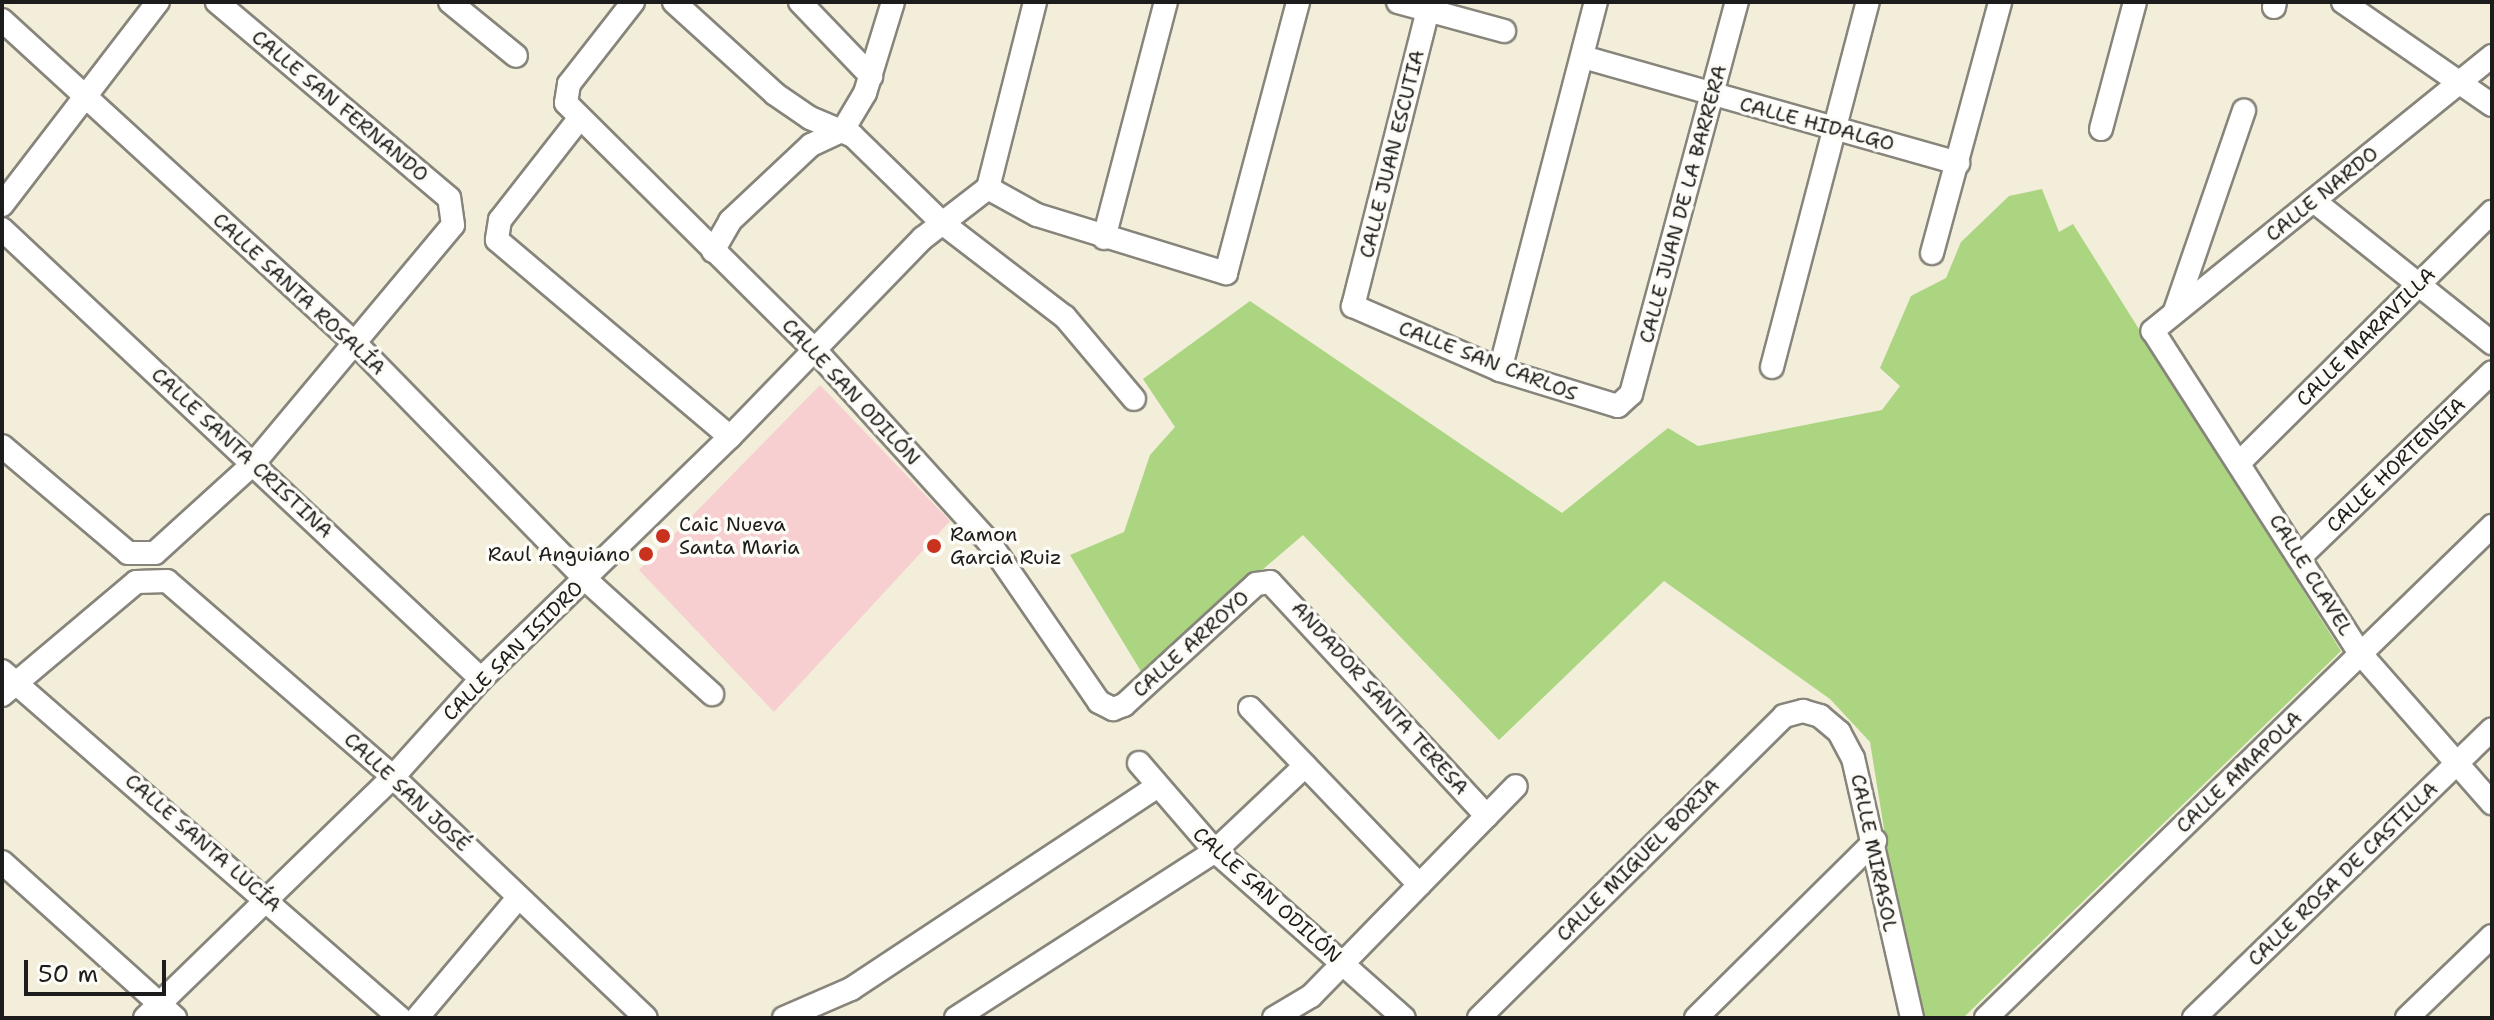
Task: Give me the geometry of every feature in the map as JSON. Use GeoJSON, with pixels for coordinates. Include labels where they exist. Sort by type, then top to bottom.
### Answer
{"type":"FeatureCollection","features":[{"type":"Feature","properties":{"kind":"street"},"geometry":{"type":"LineString","coordinates":[[2,205],[158,2]]}},
{"type":"Feature","properties":{"kind":"street","name":"CALLE SAN FERNANDO"},"geometry":{"type":"LineString","coordinates":[[217,2],[449,198],[455,215],[448,234],[357,345]]}},
{"type":"Feature","properties":{"kind":"street"},"geometry":{"type":"LineString","coordinates":[[450,2],[516,56]]}},
{"type":"Feature","properties":{"kind":"street","name":"CALLE SAN ODILÓN"},"geometry":{"type":"LineString","coordinates":[[633,2],[564,96],[579,119],[815,350],[989,542],[1099,702],[1113,709]]}},
{"type":"Feature","properties":{"kind":"street"},"geometry":{"type":"LineString","coordinates":[[674,2],[796,111],[843,130],[941,222],[1065,317],[1134,399]]}},
{"type":"Feature","properties":{"kind":"street"},"geometry":{"type":"LineString","coordinates":[[800,2],[871,76]]}},
{"type":"Feature","properties":{"kind":"street"},"geometry":{"type":"LineString","coordinates":[[713,251],[730,221],[811,145],[843,130],[871,76],[893,2]]}},
{"type":"Feature","properties":{"kind":"street"},"geometry":{"type":"LineString","coordinates":[[1035,2],[976,196],[1104,238],[1226,273],[1298,2]]}},
{"type":"Feature","properties":{"kind":"street"},"geometry":{"type":"LineString","coordinates":[[1104,238],[1166,2]]}},
{"type":"Feature","properties":{"kind":"street"},"geometry":{"type":"LineString","coordinates":[[1398,2],[1429,6],[1504,31]]}},
{"type":"Feature","properties":{"kind":"street"},"geometry":{"type":"LineString","coordinates":[[1500,370],[1596,2]]}},
{"type":"Feature","properties":{"kind":"street","name":"CALLE JUAN DE LA BARRERA"},"geometry":{"type":"LineString","coordinates":[[1625,404],[1737,2]]}},
{"type":"Feature","properties":{"kind":"street"},"geometry":{"type":"LineString","coordinates":[[1772,367],[1868,2]]}},
{"type":"Feature","properties":{"kind":"street"},"geometry":{"type":"LineString","coordinates":[[1932,253],[2000,2]]}},
{"type":"Feature","properties":{"kind":"street"},"geometry":{"type":"LineString","coordinates":[[2101,129],[2135,2]]}},
{"type":"Feature","properties":{"kind":"street"},"geometry":{"type":"LineString","coordinates":[[2343,2],[2492,105]]}},
{"type":"Feature","properties":{"kind":"street","name":"CALLE JUAN ESCUTIA"},"geometry":{"type":"LineString","coordinates":[[1353,306],[1429,6]]}},
{"type":"Feature","properties":{"kind":"street","name":"CALLE SANTA ROSALÍA"},"geometry":{"type":"LineString","coordinates":[[2,20],[357,345],[584,578],[712,694]]}},
{"type":"Feature","properties":{"kind":"street","name":"CALLE NARDO"},"geometry":{"type":"LineString","coordinates":[[2153,331],[2492,56]]}},
{"type":"Feature","properties":{"kind":"street","name":"CALLE HIDALGO"},"geometry":{"type":"LineString","coordinates":[[1583,57],[1958,163]]}},
{"type":"Feature","properties":{"kind":"street"},"geometry":{"type":"LineString","coordinates":[[2175,312],[2244,111]]}},
{"type":"Feature","properties":{"kind":"street"},"geometry":{"type":"LineString","coordinates":[[579,119],[500,220],[495,234],[501,245],[730,437]]}},
{"type":"Feature","properties":{"kind":"street","name":"CALLE SAN ISIDRO"},"geometry":{"type":"LineString","coordinates":[[160,1013],[268,897],[393,777],[481,679],[730,437],[941,222],[976,196]]}},
{"type":"Feature","properties":{"kind":"street"},"geometry":{"type":"LineString","coordinates":[[2314,201],[2492,343]]}},
{"type":"Feature","properties":{"kind":"street","name":"CALLE MARAVILLA"},"geometry":{"type":"LineString","coordinates":[[2240,462],[2492,212]]}},
{"type":"Feature","properties":{"kind":"street","name":"CALLE SANTA CRISTINA"},"geometry":{"type":"LineString","coordinates":[[2,229],[481,679]]}},
{"type":"Feature","properties":{"kind":"street","name":"CALLE SAN CARLOS"},"geometry":{"type":"LineString","coordinates":[[1353,306],[1500,370],[1611,406],[1625,404]]}},
{"type":"Feature","properties":{"kind":"street","name":"CALLE CLAVEL"},"geometry":{"type":"LineString","coordinates":[[2153,331],[2360,653],[2492,803]]}},
{"type":"Feature","properties":{"kind":"street"},"geometry":{"type":"LineString","coordinates":[[2,446],[121,547],[142,555],[163,548],[254,463],[357,345]]}},
{"type":"Feature","properties":{"kind":"street","name":"CALLE HORTENSIA"},"geometry":{"type":"LineString","coordinates":[[2299,558],[2492,372]]}},
{"type":"Feature","properties":{"kind":"street","name":"CALLE AMAPOLA"},"geometry":{"type":"LineString","coordinates":[[1986,1018],[2492,526]]}},
{"type":"Feature","properties":{"kind":"street","name":"CALLE SAN JOSÉ"},"geometry":{"type":"LineString","coordinates":[[7,683],[136,582],[159,579],[174,586],[393,777],[646,1018]]}},
{"type":"Feature","properties":{"kind":"street","name":"CALLE ARROYO"},"geometry":{"type":"LineString","coordinates":[[1113,709],[1124,705],[1256,584],[1270,582]]}},
{"type":"Feature","properties":{"kind":"street","name":"ANDADOR SANTA TERESA"},"geometry":{"type":"LineString","coordinates":[[1270,582],[1487,816]]}},
{"type":"Feature","properties":{"kind":"street","name":"CALLE SANTA LUCÍA"},"geometry":{"type":"LineString","coordinates":[[7,683],[268,897],[400,1018]]}},
{"type":"Feature","properties":{"kind":"street"},"geometry":{"type":"LineString","coordinates":[[1250,708],[1420,885]]}},
{"type":"Feature","properties":{"kind":"street","name":"CALLE MIRASOL"},"geometry":{"type":"LineString","coordinates":[[1803,711],[1820,716],[1847,744],[1875,841],[1912,1018]]}},
{"type":"Feature","properties":{"kind":"street","name":"CALLE MIGUEL BORJA"},"geometry":{"type":"LineString","coordinates":[[1479,1018],[1784,716],[1803,711]]}},
{"type":"Feature","properties":{"kind":"street","name":"CALLE ROSA DE CASTILLA"},"geometry":{"type":"LineString","coordinates":[[2194,1018],[2492,729]]}},
{"type":"Feature","properties":{"kind":"street","name":"CALLE SAN ODILÓN"},"geometry":{"type":"LineString","coordinates":[[1139,763],[1156,787],[1215,851],[1404,1018]]}},
{"type":"Feature","properties":{"kind":"street"},"geometry":{"type":"LineString","coordinates":[[956,1018],[1215,851],[1305,766]]}},
{"type":"Feature","properties":{"kind":"street"},"geometry":{"type":"LineString","coordinates":[[1274,1018],[1311,996],[1516,786]]}},
{"type":"Feature","properties":{"kind":"street"},"geometry":{"type":"LineString","coordinates":[[784,1018],[851,989],[1156,787]]}},
{"type":"Feature","properties":{"kind":"street"},"geometry":{"type":"LineString","coordinates":[[1696,1018],[1875,841]]}},
{"type":"Feature","properties":{"kind":"street"},"geometry":{"type":"LineString","coordinates":[[2,862],[160,1013]]}},
{"type":"Feature","properties":{"kind":"street"},"geometry":{"type":"LineString","coordinates":[[417,1018],[519,897]]}},
{"type":"Feature","properties":{"kind":"street"},"geometry":{"type":"LineString","coordinates":[[2407,1018],[2492,936]]}},
{"type":"Feature","properties":{"kind":"shaded area"},"geometry":{"type":"Polygon","coordinates":[[[820,385],[950,521],[774,712],[639,570],[820,385]]]}},
{"type":"Feature","properties":{"kind":"green space"},"geometry":{"type":"Polygon","coordinates":[[[2042,189],[2059,232],[2073,224],[2341,651],[1963,1018],[1924,1018],[1908,978],[1870,742],[1830,699],[1664,581],[1499,740],[1303,535],[1142,673],[1070,555],[1124,532],[1150,455],[1175,427],[1143,379],[1250,301],[1562,513],[1668,428],[1698,446],[1882,410],[1900,386],[1880,368],[1911,296],[1946,278],[1961,242],[2009,196],[2042,189]]]}},
{"type":"Feature","properties":{"kind":"place","name":"Caic Nueva Santa Maria"},"geometry":{"type":"Point","coordinates":[663,536]}},
{"type":"Feature","properties":{"kind":"place","name":"Ramon Garcia Ruiz"},"geometry":{"type":"Point","coordinates":[934,546]}},
{"type":"Feature","properties":{"kind":"place","name":"Raul Anguiano"},"geometry":{"type":"Point","coordinates":[646,554]}}]}
